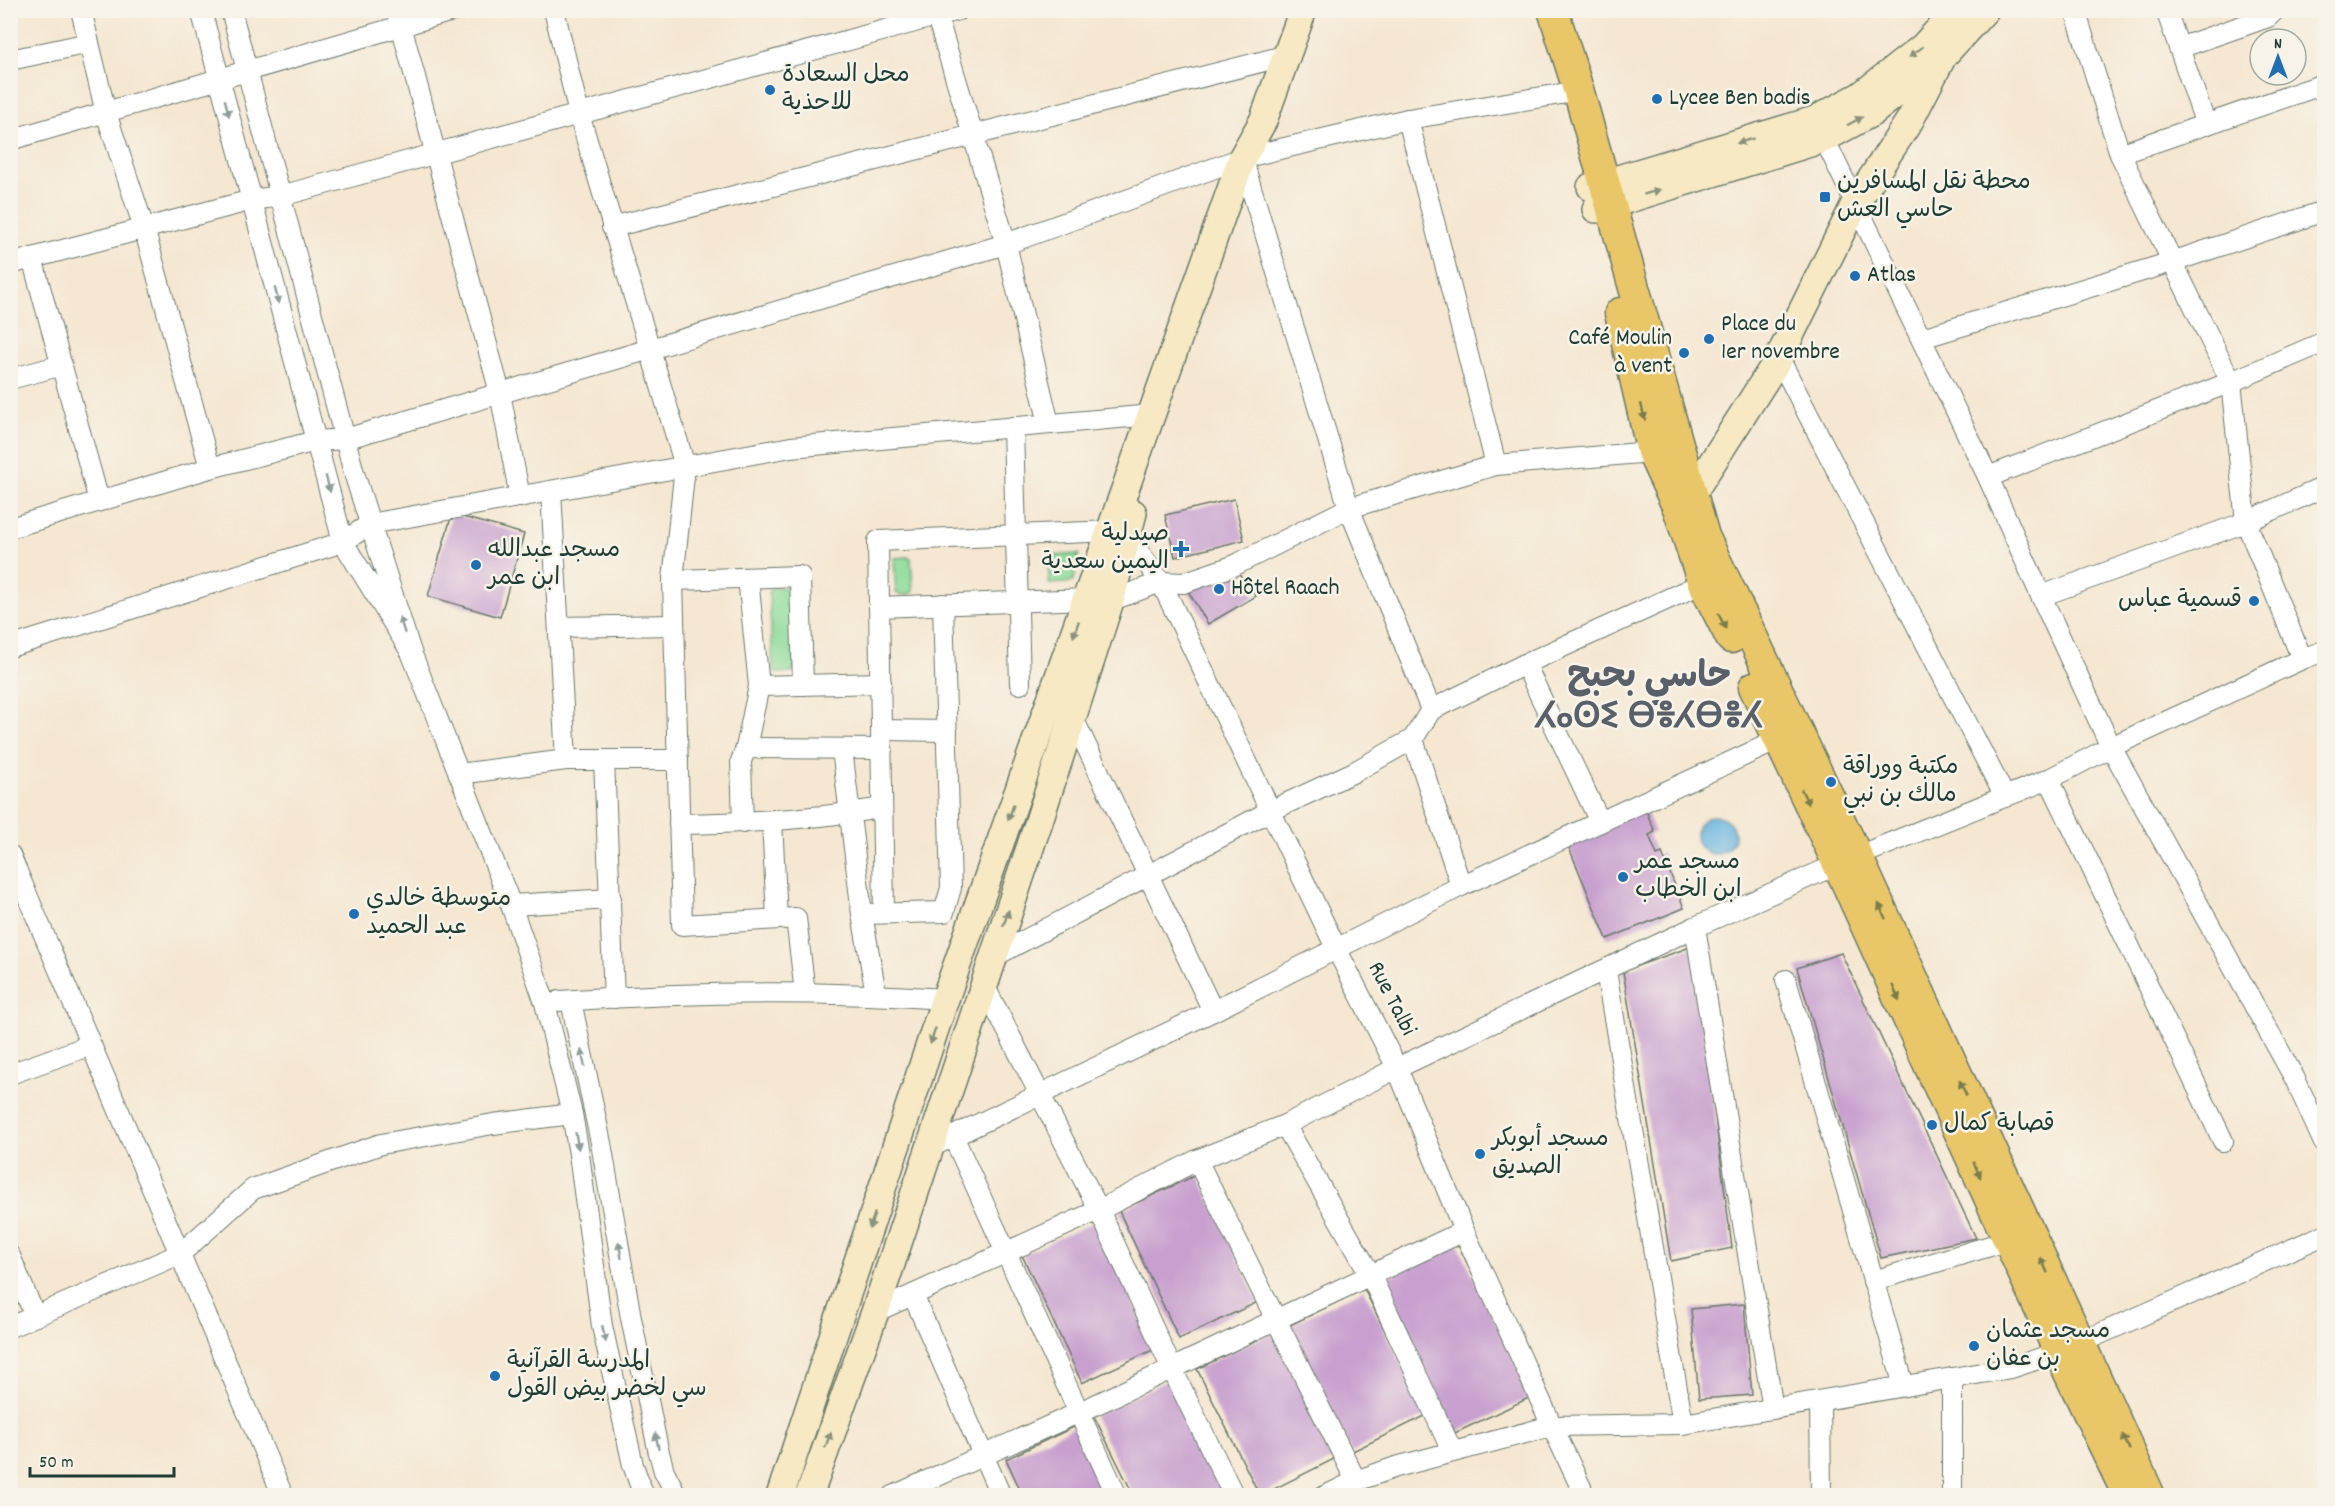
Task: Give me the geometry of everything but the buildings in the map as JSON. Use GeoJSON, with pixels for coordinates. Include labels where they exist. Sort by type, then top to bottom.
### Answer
{"type":"FeatureCollection","features":[{"type":"Feature","properties":{"kind":"main road"},"geometry":{"type":"LineString","coordinates":[[1536,10],[1569,92]]}},
{"type":"Feature","properties":{"kind":"main road"},"geometry":{"type":"LineString","coordinates":[[1553,10],[1569,92],[1704,536],[1847,860],[2010,1240],[2150,1496]]}},
{"type":"Feature","properties":{"kind":"main road"},"geometry":{"type":"LineString","coordinates":[[1599,196],[1653,452],[1678,508],[1703,583],[1778,740],[1847,860],[2069,1347],[2128,1496]]}},
{"type":"Feature","properties":{"kind":"street"},"geometry":{"type":"LineString","coordinates":[[81,10],[106,112],[144,228],[210,468]]}},
{"type":"Feature","properties":{"kind":"street"},"geometry":{"type":"LineString","coordinates":[[201,10],[343,542],[411,651]]}},
{"type":"Feature","properties":{"kind":"street"},"geometry":{"type":"LineString","coordinates":[[231,10],[345,439],[370,524],[411,651],[511,905],[544,1002],[572,1114],[602,1326],[633,1465],[644,1496]]}},
{"type":"Feature","properties":{"kind":"street"},"geometry":{"type":"LineString","coordinates":[[10,140],[220,80],[399,18],[456,10]]}},
{"type":"Feature","properties":{"kind":"street"},"geometry":{"type":"LineString","coordinates":[[554,10],[579,114],[685,466],[673,580],[682,925],[796,918],[805,993]]}},
{"type":"Feature","properties":{"kind":"street"},"geometry":{"type":"LineString","coordinates":[[10,264],[252,200],[281,196],[936,13],[957,10]]}},
{"type":"Feature","properties":{"kind":"street"},"geometry":{"type":"LineString","coordinates":[[780,1496],[945,999],[1098,600],[1152,415],[1242,158],[1263,120],[1303,10]]}},
{"type":"Feature","properties":{"kind":"street"},"geometry":{"type":"LineString","coordinates":[[1819,129],[1923,47],[1957,10]]}},
{"type":"Feature","properties":{"kind":"street"},"geometry":{"type":"LineString","coordinates":[[1599,196],[1873,112],[1943,56],[1984,10]]}},
{"type":"Feature","properties":{"kind":"street"},"geometry":{"type":"LineString","coordinates":[[2075,10],[2120,154],[2231,382],[2246,522],[2302,659]]}},
{"type":"Feature","properties":{"kind":"street"},"geometry":{"type":"LineString","coordinates":[[2166,10],[2206,125]]}},
{"type":"Feature","properties":{"kind":"street"},"geometry":{"type":"LineString","coordinates":[[2179,48],[2268,17],[2275,10]]}},
{"type":"Feature","properties":{"kind":"street"},"geometry":{"type":"LineString","coordinates":[[936,13],[1006,244],[1049,424]]}},
{"type":"Feature","properties":{"kind":"street"},"geometry":{"type":"LineString","coordinates":[[399,18],[500,393],[520,497]]}},
{"type":"Feature","properties":{"kind":"street"},"geometry":{"type":"LineString","coordinates":[[10,60],[89,43]]}},
{"type":"Feature","properties":{"kind":"street"},"geometry":{"type":"LineString","coordinates":[[612,227],[1288,55]]}},
{"type":"Feature","properties":{"kind":"street"},"geometry":{"type":"LineString","coordinates":[[1692,494],[1779,357],[1855,204],[1910,120],[1943,56]]}},
{"type":"Feature","properties":{"kind":"street"},"geometry":{"type":"LineString","coordinates":[[2120,154],[2325,84]]}},
{"type":"Feature","properties":{"kind":"street"},"geometry":{"type":"LineString","coordinates":[[10,528],[210,468],[316,441],[345,439],[1006,244],[1242,158],[1408,119],[1569,92]]}},
{"type":"Feature","properties":{"kind":"street"},"geometry":{"type":"LineString","coordinates":[[1408,119],[1496,465]]}},
{"type":"Feature","properties":{"kind":"street"},"geometry":{"type":"LineString","coordinates":[[1819,129],[1988,477],[2111,747],[2295,1079],[2325,1143]]}},
{"type":"Feature","properties":{"kind":"street"},"geometry":{"type":"LineString","coordinates":[[1242,158],[1349,508],[1431,710]]}},
{"type":"Feature","properties":{"kind":"street"},"geometry":{"type":"LineString","coordinates":[[1922,338],[2172,262],[2325,211]]}},
{"type":"Feature","properties":{"kind":"street"},"geometry":{"type":"LineString","coordinates":[[32,258],[99,501]]}},
{"type":"Feature","properties":{"kind":"street"},"geometry":{"type":"LineString","coordinates":[[1988,477],[2231,382],[2325,342]]}},
{"type":"Feature","properties":{"kind":"street"},"geometry":{"type":"LineString","coordinates":[[1779,357],[2005,797]]}},
{"type":"Feature","properties":{"kind":"street"},"geometry":{"type":"LineString","coordinates":[[10,379],[62,365]]}},
{"type":"Feature","properties":{"kind":"street"},"geometry":{"type":"LineString","coordinates":[[10,647],[343,542],[370,524],[791,447],[1152,415]]}},
{"type":"Feature","properties":{"kind":"street"},"geometry":{"type":"LineString","coordinates":[[1013,427],[1020,684]]}},
{"type":"Feature","properties":{"kind":"street"},"geometry":{"type":"LineString","coordinates":[[879,607],[1098,600],[1161,582],[1184,583],[1233,566],[1349,508],[1496,465],[1653,452]]}},
{"type":"Feature","properties":{"kind":"street"},"geometry":{"type":"LineString","coordinates":[[2041,596],[2246,522],[2325,488]]}},
{"type":"Feature","properties":{"kind":"street"},"geometry":{"type":"LineString","coordinates":[[551,491],[566,760]]}},
{"type":"Feature","properties":{"kind":"street"},"geometry":{"type":"LineString","coordinates":[[884,913],[878,541],[1016,535],[1119,534]]}},
{"type":"Feature","properties":{"kind":"street","name":"Rue Talbi"},"geometry":{"type":"LineString","coordinates":[[1119,534],[1161,582],[1336,948],[1397,1068],[1464,1231],[1586,1496]]}},
{"type":"Feature","properties":{"kind":"street"},"geometry":{"type":"LineString","coordinates":[[673,580],[800,576],[803,685]]}},
{"type":"Feature","properties":{"kind":"street"},"geometry":{"type":"LineString","coordinates":[[743,823],[741,761],[746,748],[759,686],[748,578]]}},
{"type":"Feature","properties":{"kind":"street"},"geometry":{"type":"LineString","coordinates":[[993,957],[1270,811],[1354,772],[1413,739],[1431,710],[1525,664],[1703,583]]}},
{"type":"Feature","properties":{"kind":"street"},"geometry":{"type":"LineString","coordinates":[[808,1496],[875,1312],[1072,716],[1098,600]]}},
{"type":"Feature","properties":{"kind":"street"},"geometry":{"type":"LineString","coordinates":[[862,914],[944,912],[951,888],[943,604]]}},
{"type":"Feature","properties":{"kind":"street"},"geometry":{"type":"LineString","coordinates":[[559,627],[674,625]]}},
{"type":"Feature","properties":{"kind":"street"},"geometry":{"type":"LineString","coordinates":[[875,1312],[1099,1210],[1197,1160],[1285,1125],[1397,1068],[1695,927],[1847,860],[2049,779],[2111,747],[2302,659],[2325,651]]}},
{"type":"Feature","properties":{"kind":"street"},"geometry":{"type":"LineString","coordinates":[[1525,664],[1600,822]]}},
{"type":"Feature","properties":{"kind":"street"},"geometry":{"type":"LineString","coordinates":[[759,686],[880,683]]}},
{"type":"Feature","properties":{"kind":"street"},"geometry":{"type":"LineString","coordinates":[[1072,716],[1213,1011]]}},
{"type":"Feature","properties":{"kind":"street"},"geometry":{"type":"LineString","coordinates":[[746,748],[842,749],[881,740],[947,731]]}},
{"type":"Feature","properties":{"kind":"street"},"geometry":{"type":"LineString","coordinates":[[1413,739],[1461,886]]}},
{"type":"Feature","properties":{"kind":"street"},"geometry":{"type":"LineString","coordinates":[[929,1148],[1213,1011],[1461,886],[1778,740]]}},
{"type":"Feature","properties":{"kind":"street"},"geometry":{"type":"LineString","coordinates":[[842,749],[862,914],[876,994]]}},
{"type":"Feature","properties":{"kind":"street"},"geometry":{"type":"LineString","coordinates":[[459,774],[566,760],[678,760]]}},
{"type":"Feature","properties":{"kind":"street"},"geometry":{"type":"LineString","coordinates":[[604,760],[614,998]]}},
{"type":"Feature","properties":{"kind":"street"},"geometry":{"type":"LineString","coordinates":[[2049,779],[2223,1141]]}},
{"type":"Feature","properties":{"kind":"street"},"geometry":{"type":"LineString","coordinates":[[679,824],[772,821],[849,814],[882,808]]}},
{"type":"Feature","properties":{"kind":"street"},"geometry":{"type":"LineString","coordinates":[[772,821],[777,919]]}},
{"type":"Feature","properties":{"kind":"street"},"geometry":{"type":"LineString","coordinates":[[10,855],[282,1496]]}},
{"type":"Feature","properties":{"kind":"street"},"geometry":{"type":"LineString","coordinates":[[511,905],[610,899]]}},
{"type":"Feature","properties":{"kind":"street"},"geometry":{"type":"LineString","coordinates":[[1695,927],[1773,1409]]}},
{"type":"Feature","properties":{"kind":"street"},"geometry":{"type":"LineString","coordinates":[[1606,971],[1683,1424]]}},
{"type":"Feature","properties":{"kind":"street"},"geometry":{"type":"LineString","coordinates":[[1785,980],[1904,1386]]}},
{"type":"Feature","properties":{"kind":"street"},"geometry":{"type":"LineString","coordinates":[[984,985],[1099,1210],[1172,1369],[1234,1496]]}},
{"type":"Feature","properties":{"kind":"street"},"geometry":{"type":"LineString","coordinates":[[544,1002],[805,993],[876,994],[945,999]]}},
{"type":"Feature","properties":{"kind":"street"},"geometry":{"type":"LineString","coordinates":[[571,1001],[601,1143],[631,1318],[658,1449],[664,1471],[677,1496]]}},
{"type":"Feature","properties":{"kind":"street"},"geometry":{"type":"LineString","coordinates":[[10,1074],[91,1045]]}},
{"type":"Feature","properties":{"kind":"street"},"geometry":{"type":"LineString","coordinates":[[10,1327],[180,1254],[253,1189],[381,1144],[494,1124],[572,1114]]}},
{"type":"Feature","properties":{"kind":"street"},"geometry":{"type":"LineString","coordinates":[[1285,1125],[1370,1274],[1452,1451]]}},
{"type":"Feature","properties":{"kind":"street"},"geometry":{"type":"LineString","coordinates":[[953,1136],[1117,1496]]}},
{"type":"Feature","properties":{"kind":"street"},"geometry":{"type":"LineString","coordinates":[[1197,1160],[1356,1481]]}},
{"type":"Feature","properties":{"kind":"street"},"geometry":{"type":"LineString","coordinates":[[892,1496],[983,1457],[1464,1231]]}},
{"type":"Feature","properties":{"kind":"street"},"geometry":{"type":"LineString","coordinates":[[1325,1496],[1356,1481],[1452,1451],[1552,1426],[1683,1424],[2011,1368],[2069,1347],[2325,1234]]}},
{"type":"Feature","properties":{"kind":"street"},"geometry":{"type":"LineString","coordinates":[[1873,1281],[2010,1240]]}},
{"type":"Feature","properties":{"kind":"street"},"geometry":{"type":"LineString","coordinates":[[10,1256],[35,1316]]}},
{"type":"Feature","properties":{"kind":"street"},"geometry":{"type":"LineString","coordinates":[[913,1295],[1001,1496]]}},
{"type":"Feature","properties":{"kind":"street"},"geometry":{"type":"LineString","coordinates":[[1952,1378],[1952,1496]]}},
{"type":"Feature","properties":{"kind":"street"},"geometry":{"type":"LineString","coordinates":[[1820,1401],[1821,1496]]}},
{"type":"Feature","properties":{"kind":"green space"},"geometry":{"type":"Polygon","coordinates":[[[1079,554],[1074,580],[1067,583],[1049,584],[1049,556],[1079,554]]]}},
{"type":"Feature","properties":{"kind":"green space"},"geometry":{"type":"Polygon","coordinates":[[[894,558],[911,558],[913,592],[903,595],[896,593],[894,558]]]}},
{"type":"Feature","properties":{"kind":"green space"},"geometry":{"type":"Polygon","coordinates":[[[789,587],[795,667],[792,673],[777,673],[773,669],[769,592],[772,588],[789,587]]]}},
{"type":"Feature","properties":{"kind":"water"},"geometry":{"type":"Polygon","coordinates":[[[1715,816],[1729,821],[1734,835],[1729,849],[1715,854],[1701,849],[1696,835],[1701,821],[1715,816]]]}},
{"type":"Feature","properties":{"kind":"place","name":"محل السعادة للاحذية"},"geometry":{"type":"Point","coordinates":[770,90]}},
{"type":"Feature","properties":{"kind":"place","name":"Lycee Ben badis"},"geometry":{"type":"Point","coordinates":[1657,99]}},
{"type":"Feature","properties":{"kind":"place","name":"محطة نقل المسافرين حاسي العش"},"geometry":{"type":"Point","coordinates":[1825,197]}},
{"type":"Feature","properties":{"kind":"place","name":"Atlas"},"geometry":{"type":"Point","coordinates":[1855,276]}},
{"type":"Feature","properties":{"kind":"place","name":"Place du 1er novembre"},"geometry":{"type":"Point","coordinates":[1709,339]}},
{"type":"Feature","properties":{"kind":"place","name":"Café Moulin à vent"},"geometry":{"type":"Point","coordinates":[1684,353]}},
{"type":"Feature","properties":{"kind":"place","name":"صيدلية اليمين سعدية"},"geometry":{"type":"Point","coordinates":[1181,549]}},
{"type":"Feature","properties":{"kind":"place","name":"مسجد عبدالله ابن عمر"},"geometry":{"type":"Point","coordinates":[476,565]}},
{"type":"Feature","properties":{"kind":"place","name":"Hôtel Raach"},"geometry":{"type":"Point","coordinates":[1219,589]}},
{"type":"Feature","properties":{"kind":"place","name":"قسمية عباس"},"geometry":{"type":"Point","coordinates":[2254,601]}},
{"type":"Feature","properties":{"kind":"place","name":"مكتبة ووراقة مالك بن نبي"},"geometry":{"type":"Point","coordinates":[1831,782]}},
{"type":"Feature","properties":{"kind":"place","name":"مسجد عمر ابن الخطاب"},"geometry":{"type":"Point","coordinates":[1623,877]}},
{"type":"Feature","properties":{"kind":"place","name":"متوسطة خالدي عبد الحميد"},"geometry":{"type":"Point","coordinates":[354,914]}},
{"type":"Feature","properties":{"kind":"place","name":"قصابة كمال"},"geometry":{"type":"Point","coordinates":[1932,1125]}},
{"type":"Feature","properties":{"kind":"place","name":"مسجد أبوبكر الصديق"},"geometry":{"type":"Point","coordinates":[1480,1154]}},
{"type":"Feature","properties":{"kind":"place","name":"مسجد عثمان بن عفان"},"geometry":{"type":"Point","coordinates":[1974,1346]}},
{"type":"Feature","properties":{"kind":"place","name":"المدرسة القرآنية سي لخضر بيض القول"},"geometry":{"type":"Point","coordinates":[495,1376]}},
{"type":"Feature","properties":{"kind":"district","name":"حاسي بحبح ⵃⴰⵙⵉ ⴱⴻⵃⴱⴻⵃ"},"geometry":{"type":"Point","coordinates":[1649,700]}}]}
